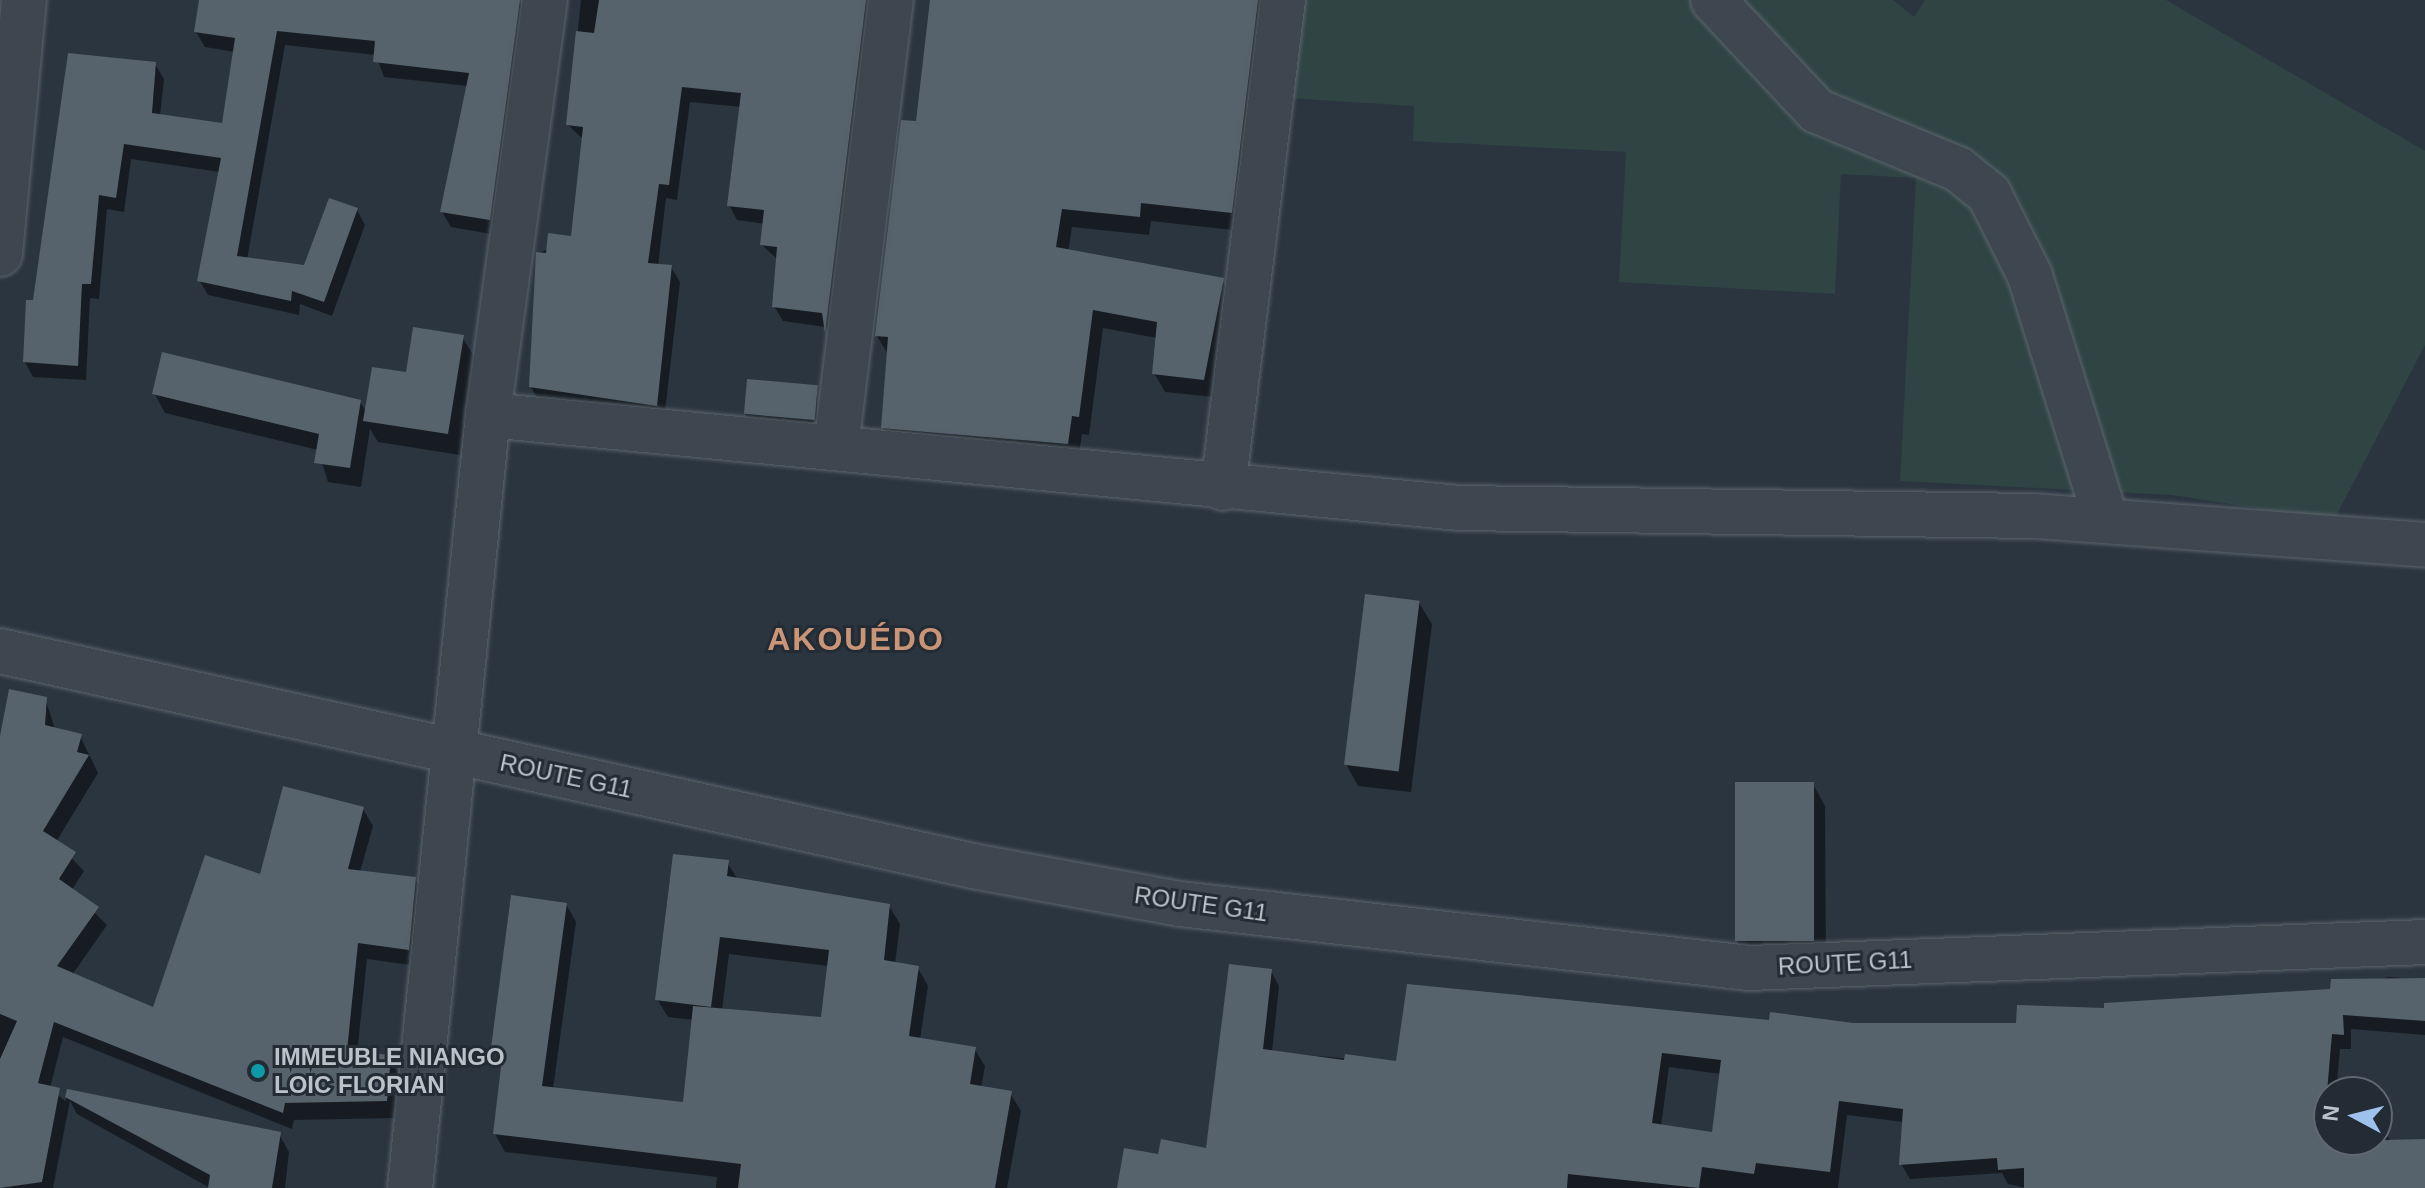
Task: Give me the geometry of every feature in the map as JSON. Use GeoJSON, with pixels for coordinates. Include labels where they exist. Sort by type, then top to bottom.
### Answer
{"type":"FeatureCollection","features":[{"type":"Feature","properties":{"kind":"street"},"geometry":{"type":"LineString","coordinates":[[0,254],[24,0]]}},
{"type":"Feature","properties":{"kind":"street"},"geometry":{"type":"LineString","coordinates":[[410,1188],[450,751],[488,415],[545,0]]}},
{"type":"Feature","properties":{"kind":"street"},"geometry":{"type":"LineString","coordinates":[[836,447],[891,0]]}},
{"type":"Feature","properties":{"kind":"street"},"geometry":{"type":"LineString","coordinates":[[1223,488],[1283,0]]}},
{"type":"Feature","properties":{"kind":"street"},"geometry":{"type":"LineString","coordinates":[[1713,0],[1817,111],[1958,169],[1989,194],[2030,276],[2106,520]]}},
{"type":"Feature","properties":{"kind":"street"},"geometry":{"type":"LineString","coordinates":[[488,415],[836,447],[1223,488],[1460,508],[2106,520],[2425,545]]}},
{"type":"Feature","properties":{"kind":"street","name":"ROUTE G11"},"geometry":{"type":"LineString","coordinates":[[0,651],[450,751],[1180,904],[1749,968],[2425,942]]}},
{"type":"Feature","properties":{"kind":"green space"},"geometry":{"type":"Polygon","coordinates":[[[1296,0],[1893,0],[1914,17],[1925,0],[2166,0],[2425,151],[2425,345],[2334,520],[2172,495],[1900,481],[1916,178],[1841,174],[1835,294],[1619,282],[1626,152],[1413,141],[1414,106],[1287,98],[1296,0]]]}},
{"type":"Feature","properties":{"kind":"building"},"geometry":{"type":"Polygon","coordinates":[[[199,0],[520,0],[490,220],[440,212],[469,73],[373,62],[375,41],[277,31],[237,256],[304,265],[329,198],[358,208],[324,302],[292,291],[291,301],[197,281],[221,158],[124,144],[116,198],[99,195],[91,284],[82,284],[78,366],[23,362],[26,300],[33,300],[68,53],[156,62],[152,113],[222,123],[235,38],[194,32],[199,0]]]}},
{"type":"Feature","properties":{"kind":"building"},"geometry":{"type":"Polygon","coordinates":[[[599,0],[866,0],[825,333],[822,313],[772,307],[777,247],[760,245],[764,210],[727,206],[741,93],[682,87],[669,185],[659,184],[648,263],[672,265],[657,406],[529,387],[536,252],[546,253],[548,233],[571,236],[583,127],[566,125],[576,31],[594,33],[599,0]]]}},
{"type":"Feature","properties":{"kind":"building"},"geometry":{"type":"Polygon","coordinates":[[[930,0],[1258,0],[1232,213],[1141,203],[1140,217],[1062,209],[1056,247],[1224,278],[1204,380],[1152,374],[1157,322],[1093,310],[1079,417],[1072,416],[1068,444],[881,428],[888,337],[875,336],[901,120],[916,121],[930,0]]]}},
{"type":"Feature","properties":{"kind":"building"},"geometry":{"type":"Polygon","coordinates":[[[413,327],[464,335],[448,434],[363,421],[372,367],[406,372],[413,327]]]}},
{"type":"Feature","properties":{"kind":"building"},"geometry":{"type":"Polygon","coordinates":[[[162,352],[361,400],[350,468],[314,463],[319,434],[152,394],[162,352]]]}},
{"type":"Feature","properties":{"kind":"building"},"geometry":{"type":"Polygon","coordinates":[[[747,379],[818,385],[815,420],[744,414],[747,379]]]}},
{"type":"Feature","properties":{"kind":"building"},"geometry":{"type":"Polygon","coordinates":[[[1365,594],[1420,601],[1399,771],[1344,765],[1365,594]]]}},
{"type":"Feature","properties":{"kind":"building"},"geometry":{"type":"Polygon","coordinates":[[[9,689],[47,697],[45,725],[82,734],[77,752],[89,755],[43,831],[76,852],[59,879],[99,907],[57,966],[153,1007],[205,855],[260,874],[283,786],[364,807],[348,869],[416,877],[409,950],[358,943],[347,1051],[391,1055],[387,1101],[285,1103],[283,1113],[54,1022],[38,1083],[60,1088],[42,1182],[0,1188],[0,1059],[17,1021],[0,1014],[0,736],[9,689]]]}},
{"type":"Feature","properties":{"kind":"building"},"geometry":{"type":"Polygon","coordinates":[[[1735,782],[1814,782],[1814,941],[1735,941],[1735,782]]]}},
{"type":"Feature","properties":{"kind":"building"},"geometry":{"type":"Polygon","coordinates":[[[673,854],[729,860],[727,876],[890,904],[884,960],[919,966],[909,1036],[976,1047],[970,1084],[1012,1091],[995,1188],[738,1188],[741,1164],[493,1134],[503,1050],[491,1048],[511,895],[567,903],[542,1086],[683,1102],[693,1006],[821,1017],[829,950],[720,937],[711,1007],[655,1000],[673,854]]]}},
{"type":"Feature","properties":{"kind":"building"},"geometry":{"type":"Polygon","coordinates":[[[1229,964],[1272,969],[1263,1049],[1344,1060],[1345,1054],[1396,1061],[1407,984],[1769,1020],[1770,1012],[1853,1023],[2016,1023],[2017,1005],[2104,1008],[2104,1003],[2330,989],[2331,979],[2425,978],[2425,1021],[2343,1015],[2344,1035],[2332,1034],[2328,1076],[2313,1076],[2313,1156],[2393,1156],[2393,1140],[2425,1139],[2425,1188],[2024,1188],[2024,1168],[1998,1170],[1997,1158],[1899,1165],[1903,1109],[1839,1101],[1830,1172],[1756,1163],[1754,1174],[1702,1167],[1699,1188],[1568,1174],[1567,1188],[1117,1188],[1124,1148],[1158,1154],[1161,1139],[1206,1148],[1229,964]],[[1662,1053],[1652,1123],[1712,1132],[1721,1060],[1662,1053]]]}},
{"type":"Feature","properties":{"kind":"building"},"geometry":{"type":"Polygon","coordinates":[[[67,1089],[281,1132],[272,1188],[208,1188],[210,1175],[65,1097],[67,1089]]]}},
{"type":"Feature","properties":{"kind":"place","name":"IMMEUBLE NIANGO LOIC FLORIAN"},"geometry":{"type":"Point","coordinates":[258,1071]}},
{"type":"Feature","properties":{"kind":"district","name":"AKOUÉDO"},"geometry":{"type":"Point","coordinates":[856,639]}}]}
